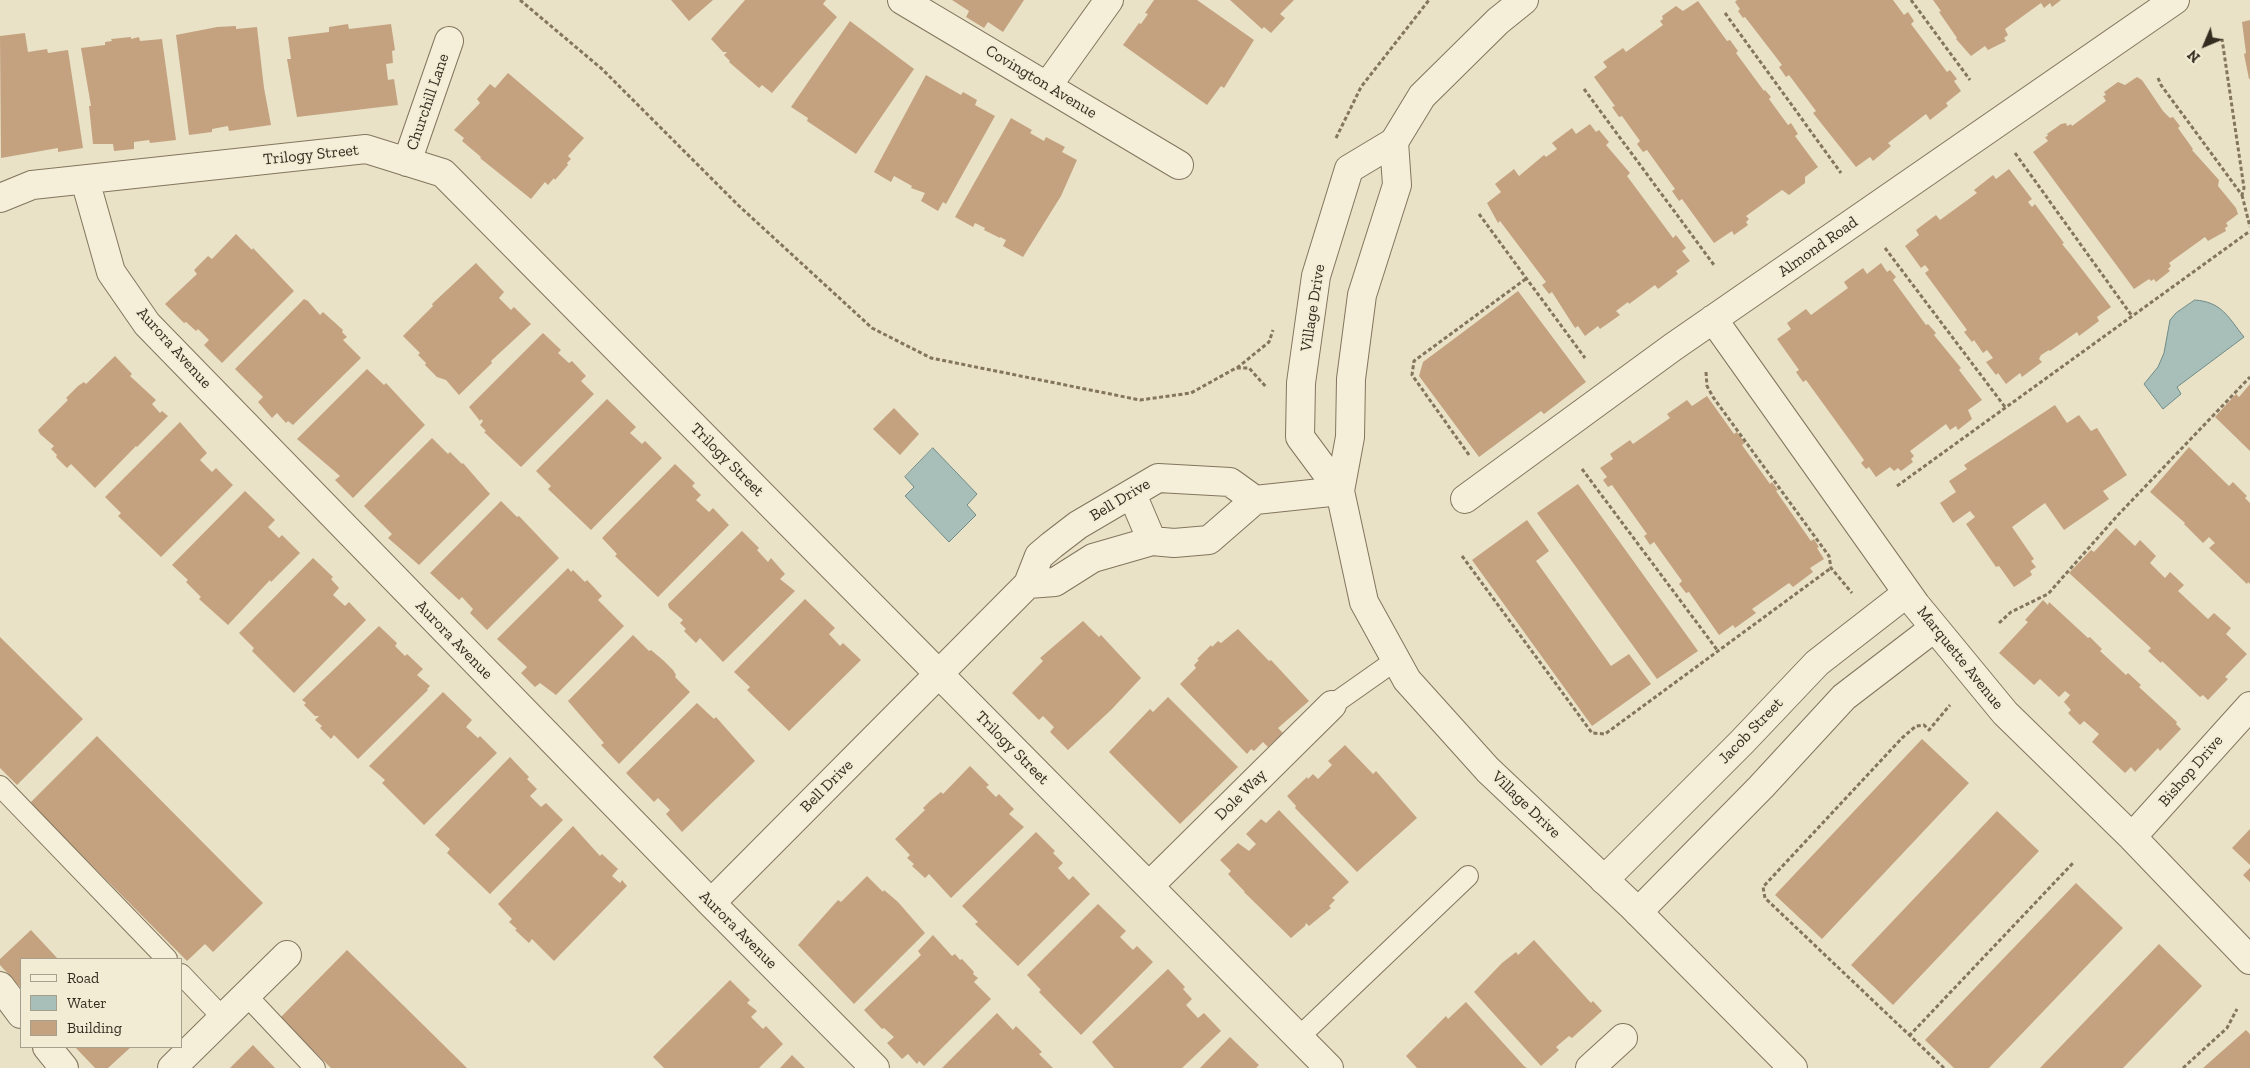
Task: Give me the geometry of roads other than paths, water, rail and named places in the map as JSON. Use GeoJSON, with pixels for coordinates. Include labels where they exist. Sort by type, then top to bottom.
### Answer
{"type":"FeatureCollection","features":[{"type":"Feature","properties":{"kind":"street","name":"Covington Avenue"},"geometry":{"type":"LineString","coordinates":[[902,0],[1048,85],[1179,165]]}},
{"type":"Feature","properties":{"kind":"street"},"geometry":{"type":"LineString","coordinates":[[1048,85],[1109,0]]}},
{"type":"Feature","properties":{"kind":"street","name":"Village Drive"},"geometry":{"type":"LineString","coordinates":[[1340,491],[1300,437],[1301,383],[1316,276],[1349,169],[1394,142],[1422,96],[1498,22],[1524,0]]}},
{"type":"Feature","properties":{"kind":"street","name":"Almond Road"},"geometry":{"type":"LineString","coordinates":[[1465,499],[1713,319],[2174,0]]}},
{"type":"Feature","properties":{"kind":"street","name":"Churchill Lane"},"geometry":{"type":"LineString","coordinates":[[407,162],[449,41]]}},
{"type":"Feature","properties":{"kind":"street","name":"Village Drive"},"geometry":{"type":"LineString","coordinates":[[1394,142],[1397,185],[1362,294],[1351,379],[1350,437],[1340,491],[1364,602],[1408,680],[1488,770],[1638,912],[1793,1068]]}},
{"type":"Feature","properties":{"kind":"street","name":"Trilogy Street"},"geometry":{"type":"LineString","coordinates":[[0,198],[32,185],[366,149],[443,173],[1329,1068]]}},
{"type":"Feature","properties":{"kind":"street","name":"Aurora Avenue"},"geometry":{"type":"LineString","coordinates":[[85,180],[112,272],[147,324],[711,903],[875,1068]]}},
{"type":"Feature","properties":{"kind":"street","name":"Marquette Avenue"},"geometry":{"type":"LineString","coordinates":[[1713,319],[1907,593],[2005,713],[2132,837],[2250,960]]}},
{"type":"Feature","properties":{"kind":"street","name":"Bell Drive"},"geometry":{"type":"LineString","coordinates":[[711,903],[1028,584],[1039,556],[1078,525],[1158,478],[1230,482],[1255,500]]}},
{"type":"Feature","properties":{"kind":"street"},"geometry":{"type":"LineString","coordinates":[[1028,584],[1055,582],[1093,558],[1152,541],[1174,543],[1209,540],[1255,500],[1340,491]]}},
{"type":"Feature","properties":{"kind":"street"},"geometry":{"type":"LineString","coordinates":[[1132,494],[1152,541]]}},
{"type":"Feature","properties":{"kind":"street","name":"Jacob Street"},"geometry":{"type":"LineString","coordinates":[[1604,880],[1742,742],[1817,663],[1907,593]]}},
{"type":"Feature","properties":{"kind":"street"},"geometry":{"type":"LineString","coordinates":[[1638,912],[1761,787],[1844,697],[1934,628]]}},
{"type":"Feature","properties":{"kind":"street","name":"Dole Way"},"geometry":{"type":"LineString","coordinates":[[1149,886],[1332,705]]}},
{"type":"Feature","properties":{"kind":"street","name":"Bishop Drive"},"geometry":{"type":"LineString","coordinates":[[2132,837],[2250,706]]}},
{"type":"Feature","properties":{"kind":"street"},"geometry":{"type":"LineString","coordinates":[[172,1068],[287,956]]}},
{"type":"Feature","properties":{"kind":"street"},"geometry":{"type":"LineString","coordinates":[[0,986],[20,1013]]}},
{"type":"Feature","properties":{"kind":"street"},"geometry":{"type":"LineString","coordinates":[[1590,1068],[1623,1038]]}},
{"type":"Feature","properties":{"kind":"street"},"geometry":{"type":"LineString","coordinates":[[48,1048],[64,1068]]}},
{"type":"Feature","properties":{"kind":"lane"},"geometry":{"type":"LineString","coordinates":[[1332,705],[1396,660]]}},
{"type":"Feature","properties":{"kind":"lane"},"geometry":{"type":"LineString","coordinates":[[0,786],[166,958]]}},
{"type":"Feature","properties":{"kind":"lane"},"geometry":{"type":"LineString","coordinates":[[1299,1037],[1468,876]]}},
{"type":"Feature","properties":{"kind":"lane"},"geometry":{"type":"LineString","coordinates":[[182,975],[223,1018]]}},
{"type":"Feature","properties":{"kind":"lane"},"geometry":{"type":"LineString","coordinates":[[246,995],[315,1068]]}},
{"type":"Feature","properties":{"kind":"water"},"geometry":{"type":"Polygon","coordinates":[[[2195,300],[2204,301],[2218,307],[2229,317],[2244,337],[2177,387],[2181,394],[2163,409],[2144,384],[2158,367],[2164,353],[2170,320],[2176,313],[2195,300]]]}},
{"type":"Feature","properties":{"kind":"water"},"geometry":{"type":"Polygon","coordinates":[[[933,448],[977,494],[967,505],[976,515],[949,542],[905,496],[914,487],[905,477],[933,448]]]}}]}
